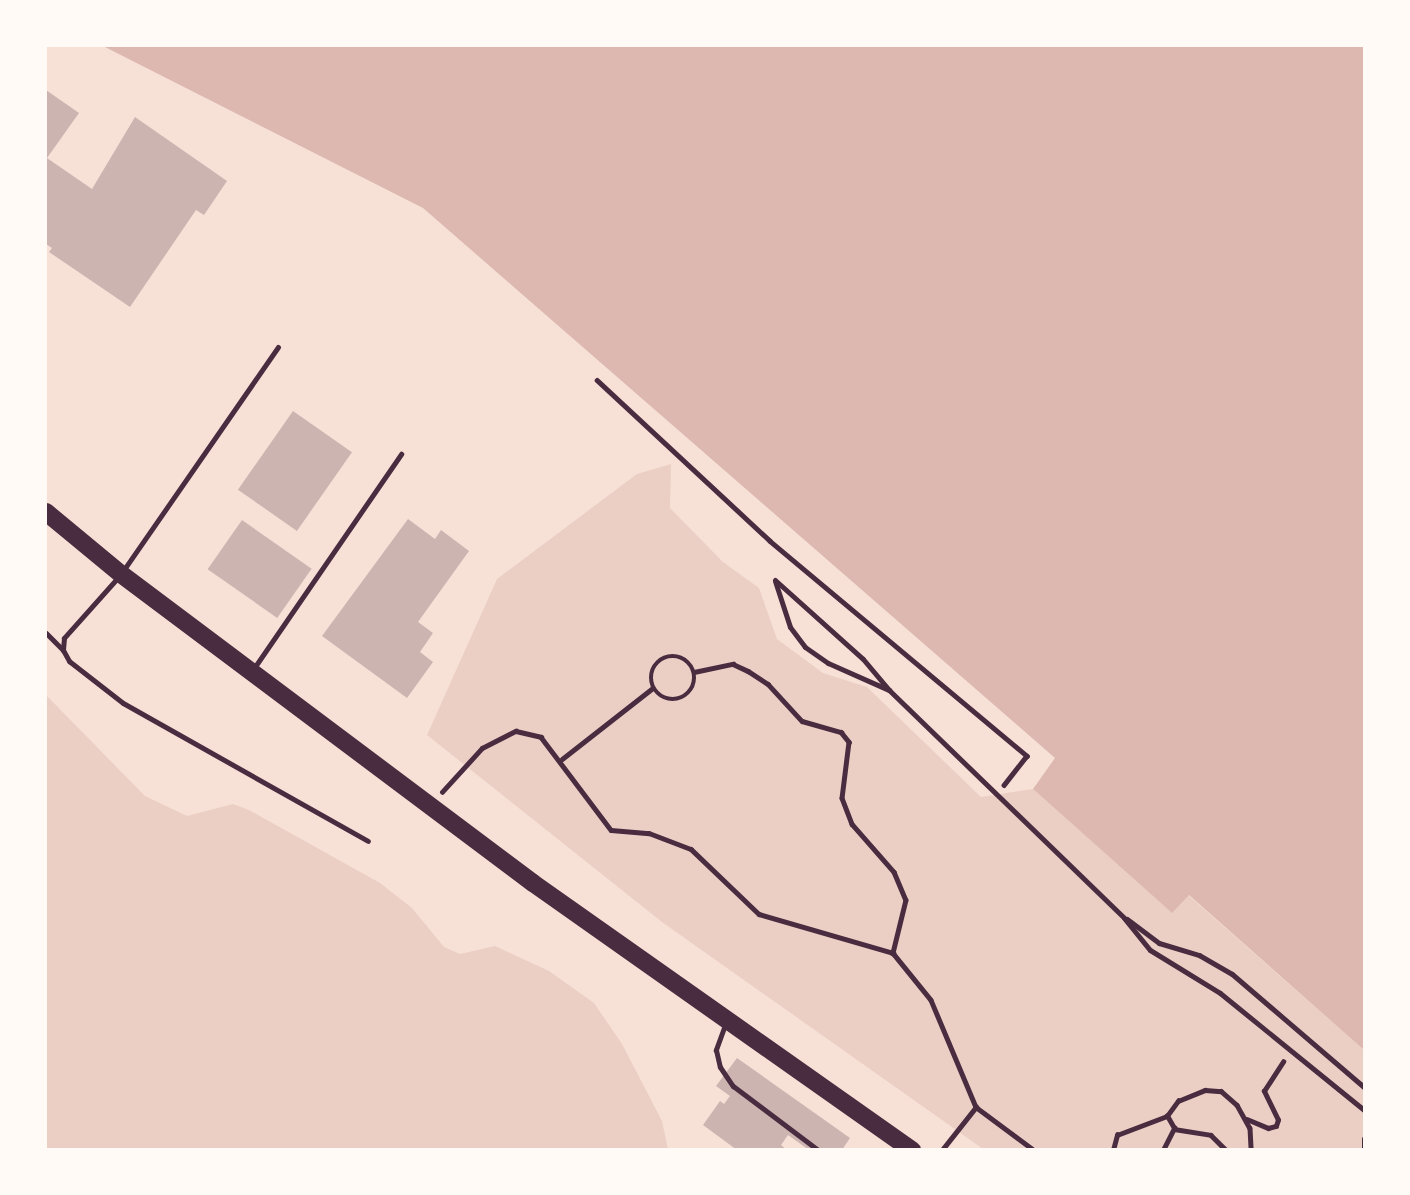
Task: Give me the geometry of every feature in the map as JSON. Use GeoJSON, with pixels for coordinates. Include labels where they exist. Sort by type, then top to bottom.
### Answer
{"type":"FeatureCollection","features":[{"type":"Feature","properties":{"kind":"main road"},"geometry":{"type":"LineString","coordinates":[[46,512],[121,573],[533,883],[904,1148]]}},
{"type":"Feature","properties":{"kind":"lane"},"geometry":{"type":"LineString","coordinates":[[63,650],[64,638],[121,573],[278,347]]}},
{"type":"Feature","properties":{"kind":"lane"},"geometry":{"type":"LineString","coordinates":[[253,671],[401,454]]}},
{"type":"Feature","properties":{"kind":"lane"},"geometry":{"type":"LineString","coordinates":[[889,690],[828,663],[805,647],[790,627],[775,580],[863,659],[889,690],[1124,918],[1150,950],[1220,993],[1364,1110]]}},
{"type":"Feature","properties":{"kind":"lane"},"geometry":{"type":"LineString","coordinates":[[46,634],[63,650],[69,661],[123,703],[368,841]]}},
{"type":"Feature","properties":{"kind":"lane"},"geometry":{"type":"LineString","coordinates":[[1124,918],[1159,943],[1199,955],[1232,974],[1364,1087]]}},
{"type":"Feature","properties":{"kind":"lane"},"geometry":{"type":"LineString","coordinates":[[727,1020],[716,1050],[720,1067],[733,1086],[818,1150]]}},
{"type":"Feature","properties":{"kind":"path"},"geometry":{"type":"LineString","coordinates":[[597,380],[770,541],[1027,756],[997,794]]}},
{"type":"Feature","properties":{"kind":"path"},"geometry":{"type":"LineString","coordinates":[[665,657],[686,660],[694,672],[693,686],[677,700],[663,698],[653,688],[651,673],[665,657]]}},
{"type":"Feature","properties":{"kind":"path"},"geometry":{"type":"LineString","coordinates":[[694,672],[733,664],[768,684],[802,720],[841,732],[849,742],[842,798],[852,824],[894,872],[906,900],[893,953]]}},
{"type":"Feature","properties":{"kind":"path"},"geometry":{"type":"LineString","coordinates":[[562,759],[653,688]]}},
{"type":"Feature","properties":{"kind":"path"},"geometry":{"type":"LineString","coordinates":[[431,804],[482,748],[516,731],[541,737],[562,759],[597,817],[611,830],[649,833],[691,849],[759,914],[893,953],[931,1000],[976,1107],[1034,1150]]}},
{"type":"Feature","properties":{"kind":"path"},"geometry":{"type":"LineString","coordinates":[[1114,1150],[1117,1135],[1167,1116],[1178,1101],[1205,1090],[1221,1091],[1246,1119],[1268,1128],[1276,1126],[1278,1119],[1264,1091],[1293,1051]]}},
{"type":"Feature","properties":{"kind":"path"},"geometry":{"type":"LineString","coordinates":[[942,1150],[976,1107]]}},
{"type":"Feature","properties":{"kind":"path"},"geometry":{"type":"LineString","coordinates":[[1167,1116],[1174,1129]]}},
{"type":"Feature","properties":{"kind":"path"},"geometry":{"type":"LineString","coordinates":[[1246,1119],[1251,1150]]}},
{"type":"Feature","properties":{"kind":"path"},"geometry":{"type":"LineString","coordinates":[[1163,1150],[1174,1129]]}},
{"type":"Feature","properties":{"kind":"path"},"geometry":{"type":"LineString","coordinates":[[1174,1129],[1211,1135],[1227,1150]]}},
{"type":"Feature","properties":{"kind":"path"},"geometry":{"type":"LineString","coordinates":[[1364,1139],[1364,1150]]}},
{"type":"Feature","properties":{"kind":"shaded area"},"geometry":{"type":"Polygon","coordinates":[[[103,46],[1364,46],[1364,1050],[1189,895],[1172,913],[1033,789],[1055,758],[423,208],[103,46]]]}},
{"type":"Feature","properties":{"kind":"shaded area"},"geometry":{"type":"Polygon","coordinates":[[[671,464],[670,508],[723,562],[759,588],[777,639],[823,673],[867,687],[981,797],[1033,789],[1171,912],[1188,895],[1364,1050],[1364,1149],[983,1149],[662,922],[427,735],[497,579],[637,474],[671,464]]]}},
{"type":"Feature","properties":{"kind":"shaded area"},"geometry":{"type":"Polygon","coordinates":[[[46,695],[145,796],[187,816],[233,804],[249,810],[380,883],[412,908],[444,947],[460,954],[495,946],[549,971],[594,1003],[622,1044],[662,1121],[668,1149],[46,1149],[46,695]]]}},
{"type":"Feature","properties":{"kind":"building"},"geometry":{"type":"Polygon","coordinates":[[[46,90],[79,113],[47,158],[92,189],[135,117],[227,181],[204,215],[196,210],[130,307],[49,252],[52,248],[46,244],[46,90]]]}},
{"type":"Feature","properties":{"kind":"building"},"geometry":{"type":"Polygon","coordinates":[[[293,411],[352,452],[297,531],[238,490],[293,411]]]}},
{"type":"Feature","properties":{"kind":"building"},"geometry":{"type":"Polygon","coordinates":[[[408,519],[435,539],[441,530],[469,551],[418,622],[433,633],[420,652],[433,662],[407,698],[322,636],[408,519]]]}},
{"type":"Feature","properties":{"kind":"building"},"geometry":{"type":"Polygon","coordinates":[[[242,520],[312,569],[277,618],[208,569],[242,520]]]}},
{"type":"Feature","properties":{"kind":"building"},"geometry":{"type":"Polygon","coordinates":[[[737,1058],[850,1138],[842,1150],[809,1150],[788,1135],[781,1145],[787,1150],[737,1150],[703,1125],[720,1101],[724,1104],[730,1096],[716,1086],[737,1058]]]}}]}
